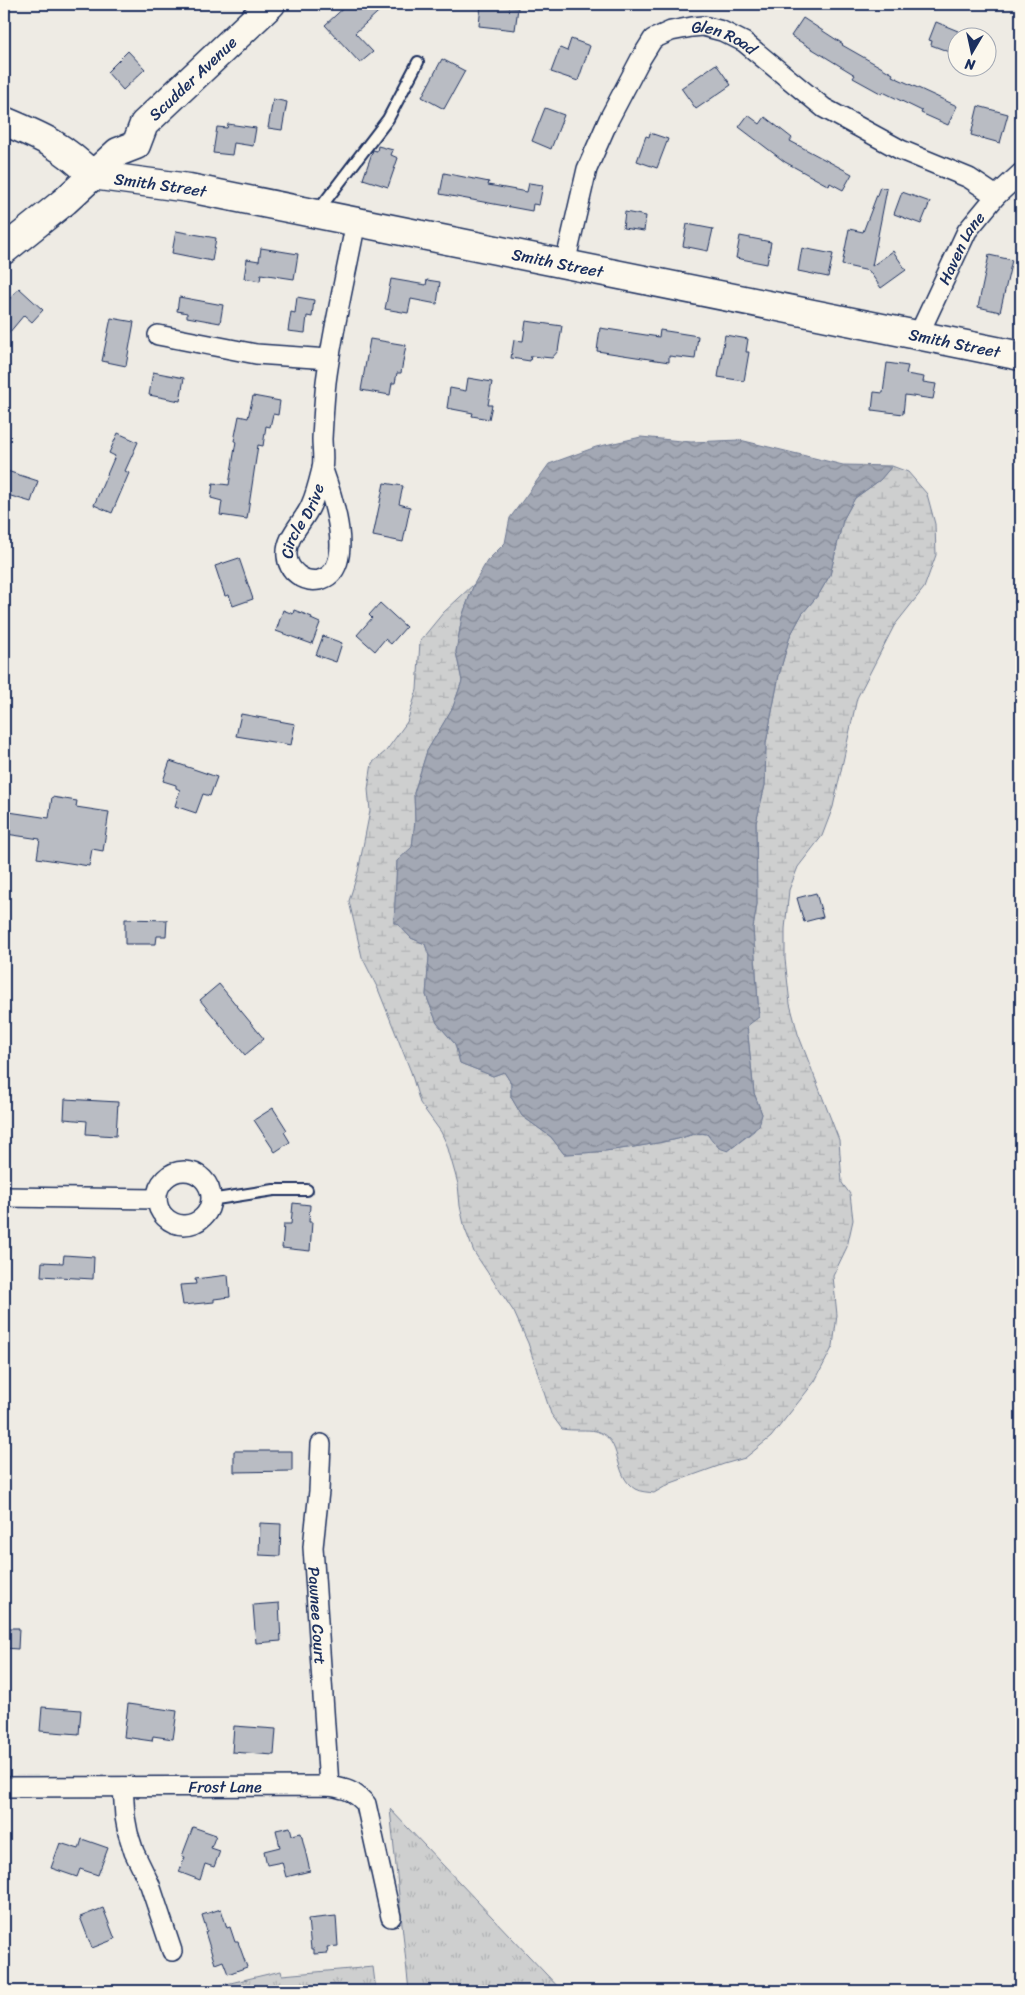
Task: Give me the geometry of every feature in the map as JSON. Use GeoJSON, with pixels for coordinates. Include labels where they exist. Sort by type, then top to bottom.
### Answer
{"type":"FeatureCollection","features":[{"type":"Feature","properties":{"kind":"main road","name":"Scudder Avenue"},"geometry":{"type":"LineString","coordinates":[[4,250],[65,202],[118,152],[136,144],[144,124],[271,4]]}},
{"type":"Feature","properties":{"kind":"main road"},"geometry":{"type":"LineString","coordinates":[[4,121],[54,143],[72,156],[92,175]]}},
{"type":"Feature","properties":{"kind":"main road","name":"Smith Street"},"geometry":{"type":"LineString","coordinates":[[92,175],[189,188],[1021,356]]}},
{"type":"Feature","properties":{"kind":"street","name":"Glen Road"},"geometry":{"type":"LineString","coordinates":[[565,264],[587,169],[609,119],[640,60],[653,39],[670,31],[692,27],[703,26],[722,31],[744,42],[824,108],[901,150],[969,178],[996,196]]}},
{"type":"Feature","properties":{"kind":"street","name":"Haven Lane"},"geometry":{"type":"LineString","coordinates":[[918,336],[967,230],[996,196],[1021,173]]}},
{"type":"Feature","properties":{"kind":"street","name":"Circle Drive"},"geometry":{"type":"LineString","coordinates":[[322,467],[334,502],[340,557],[336,567],[329,575],[313,580],[302,577],[293,570],[287,560],[287,549],[291,538],[311,505],[322,467],[324,403],[329,360],[356,222]]}},
{"type":"Feature","properties":{"kind":"street"},"geometry":{"type":"LineString","coordinates":[[158,334],[256,354],[329,360]]}},
{"type":"Feature","properties":{"kind":"street"},"geometry":{"type":"LineString","coordinates":[[183,1171],[195,1174],[204,1181],[210,1192],[208,1209],[202,1218],[192,1224],[181,1225],[166,1218],[159,1210],[157,1199],[162,1182],[172,1174],[183,1171]]}},
{"type":"Feature","properties":{"kind":"street"},"geometry":{"type":"LineString","coordinates":[[4,1197],[157,1199]]}},
{"type":"Feature","properties":{"kind":"street","name":"Pawnee Court"},"geometry":{"type":"LineString","coordinates":[[321,1444],[319,1491],[313,1547],[328,1786]]}},
{"type":"Feature","properties":{"kind":"street","name":"Frost Lane"},"geometry":{"type":"LineString","coordinates":[[4,1787],[328,1786],[347,1789],[357,1794],[366,1804],[391,1917]]}},
{"type":"Feature","properties":{"kind":"street"},"geometry":{"type":"LineString","coordinates":[[123,1787],[128,1833],[134,1852],[150,1885],[172,1952]]}},
{"type":"Feature","properties":{"kind":"lane"},"geometry":{"type":"LineString","coordinates":[[316,213],[388,119],[418,62]]}},
{"type":"Feature","properties":{"kind":"lane"},"geometry":{"type":"LineString","coordinates":[[210,1200],[274,1190],[307,1190]]}},
{"type":"Feature","properties":{"kind":"green space"},"geometry":{"type":"Polygon","coordinates":[[[892,466],[908,472],[927,494],[935,524],[936,555],[924,588],[894,626],[857,698],[833,807],[822,836],[798,867],[789,890],[785,929],[785,959],[790,1004],[798,1034],[839,1140],[842,1183],[850,1194],[853,1220],[847,1247],[833,1276],[837,1315],[833,1346],[815,1381],[771,1437],[745,1458],[671,1483],[654,1493],[639,1491],[628,1483],[623,1475],[615,1449],[605,1435],[593,1430],[562,1429],[551,1414],[528,1343],[514,1312],[474,1252],[465,1229],[458,1184],[447,1145],[441,1132],[420,1103],[411,1072],[394,1029],[378,989],[362,957],[349,901],[358,872],[370,811],[368,789],[372,763],[386,751],[407,722],[417,690],[420,641],[443,613],[474,584],[462,617],[456,652],[462,681],[453,707],[427,751],[414,793],[415,821],[412,848],[397,861],[394,923],[397,923],[411,938],[425,944],[429,956],[426,995],[437,1023],[455,1044],[460,1063],[493,1076],[504,1072],[511,1083],[511,1097],[522,1116],[551,1137],[564,1154],[632,1147],[673,1140],[694,1134],[707,1134],[712,1141],[728,1151],[754,1131],[762,1114],[754,1093],[747,1026],[759,1016],[753,928],[757,904],[756,823],[765,785],[766,743],[779,675],[790,636],[802,614],[819,594],[830,575],[843,520],[855,498],[880,480],[892,466]]]}},
{"type":"Feature","properties":{"kind":"green space"},"geometry":{"type":"Polygon","coordinates":[[[390,1809],[562,1991],[409,1991],[390,1809]]]}},
{"type":"Feature","properties":{"kind":"green space"},"geometry":{"type":"Polygon","coordinates":[[[373,1967],[376,1991],[201,1990],[281,1971],[282,1975],[373,1967]]]}},
{"type":"Feature","properties":{"kind":"water"},"geometry":{"type":"Polygon","coordinates":[[[641,437],[691,442],[740,440],[843,465],[892,466],[880,480],[855,498],[843,520],[830,575],[819,594],[802,614],[790,636],[779,675],[766,743],[765,785],[756,823],[757,904],[753,928],[759,1017],[747,1026],[754,1093],[762,1114],[759,1126],[728,1151],[719,1148],[707,1134],[698,1133],[673,1140],[633,1147],[564,1154],[551,1137],[522,1116],[511,1097],[511,1083],[504,1072],[493,1076],[460,1063],[455,1044],[437,1023],[426,995],[429,956],[425,944],[411,938],[397,923],[394,923],[397,861],[412,847],[415,821],[414,793],[427,751],[453,707],[462,681],[456,652],[462,617],[474,584],[487,561],[505,543],[510,518],[549,464],[596,447],[641,437]]]}},
{"type":"Feature","properties":{"kind":"building"},"geometry":{"type":"Polygon","coordinates":[[[348,4],[387,4],[355,33],[373,52],[360,63],[325,25],[348,4]]]}},
{"type":"Feature","properties":{"kind":"building"},"geometry":{"type":"Polygon","coordinates":[[[481,4],[518,8],[515,30],[479,26],[481,4]]]}},
{"type":"Feature","properties":{"kind":"building"},"geometry":{"type":"Polygon","coordinates":[[[803,18],[842,45],[893,74],[892,76],[957,106],[948,125],[853,78],[855,75],[791,36],[803,18]]]}},
{"type":"Feature","properties":{"kind":"building"},"geometry":{"type":"Polygon","coordinates":[[[936,22],[951,28],[948,28],[948,51],[931,45],[932,41],[929,40],[936,22]]]}},
{"type":"Feature","properties":{"kind":"building"},"geometry":{"type":"Polygon","coordinates":[[[571,39],[590,46],[578,81],[551,72],[560,48],[567,51],[571,39]]]}},
{"type":"Feature","properties":{"kind":"building"},"geometry":{"type":"Polygon","coordinates":[[[128,51],[145,69],[123,90],[107,72],[128,51]]]}},
{"type":"Feature","properties":{"kind":"building"},"geometry":{"type":"Polygon","coordinates":[[[442,59],[465,71],[444,109],[422,97],[442,59]]]}},
{"type":"Feature","properties":{"kind":"building"},"geometry":{"type":"Polygon","coordinates":[[[716,64],[731,85],[696,109],[681,88],[716,64]]]}},
{"type":"Feature","properties":{"kind":"building"},"geometry":{"type":"Polygon","coordinates":[[[273,99],[287,102],[282,130],[268,128],[273,99]]]}},
{"type":"Feature","properties":{"kind":"building"},"geometry":{"type":"Polygon","coordinates":[[[978,106],[1008,114],[1000,143],[971,135],[978,106]]]}},
{"type":"Feature","properties":{"kind":"building"},"geometry":{"type":"Polygon","coordinates":[[[545,108],[564,115],[551,149],[532,141],[545,108]]]}},
{"type":"Feature","properties":{"kind":"building"},"geometry":{"type":"Polygon","coordinates":[[[748,115],[760,124],[765,117],[792,138],[790,141],[852,174],[843,190],[830,183],[829,186],[785,162],[739,127],[748,115]]]}},
{"type":"Feature","properties":{"kind":"building"},"geometry":{"type":"Polygon","coordinates":[[[228,124],[256,128],[253,146],[234,143],[232,155],[213,153],[217,127],[227,128],[228,124]]]}},
{"type":"Feature","properties":{"kind":"building"},"geometry":{"type":"Polygon","coordinates":[[[650,133],[668,139],[657,168],[637,161],[646,136],[649,137],[650,133]]]}},
{"type":"Feature","properties":{"kind":"building"},"geometry":{"type":"Polygon","coordinates":[[[378,146],[393,150],[391,155],[398,158],[388,187],[363,179],[373,150],[377,151],[378,146]]]}},
{"type":"Feature","properties":{"kind":"building"},"geometry":{"type":"Polygon","coordinates":[[[444,173],[489,182],[488,185],[527,192],[529,183],[543,185],[539,205],[533,204],[532,211],[440,194],[444,173]]]}},
{"type":"Feature","properties":{"kind":"building"},"geometry":{"type":"Polygon","coordinates":[[[880,187],[887,189],[872,266],[893,251],[906,270],[881,288],[869,271],[842,265],[849,229],[863,232],[880,187]]]}},
{"type":"Feature","properties":{"kind":"building"},"geometry":{"type":"Polygon","coordinates":[[[902,192],[930,202],[921,224],[894,214],[902,192]]]}},
{"type":"Feature","properties":{"kind":"building"},"geometry":{"type":"Polygon","coordinates":[[[625,212],[646,216],[644,231],[623,228],[625,212]]]}},
{"type":"Feature","properties":{"kind":"building"},"geometry":{"type":"Polygon","coordinates":[[[687,224],[713,229],[708,251],[683,246],[687,224]]]}},
{"type":"Feature","properties":{"kind":"building"},"geometry":{"type":"Polygon","coordinates":[[[176,231],[216,238],[212,261],[172,253],[176,231]]]}},
{"type":"Feature","properties":{"kind":"building"},"geometry":{"type":"Polygon","coordinates":[[[740,236],[771,242],[767,264],[736,258],[740,236]]]}},
{"type":"Feature","properties":{"kind":"building"},"geometry":{"type":"Polygon","coordinates":[[[261,248],[298,254],[294,279],[261,274],[260,281],[244,278],[247,259],[259,261],[261,248]]]}},
{"type":"Feature","properties":{"kind":"building"},"geometry":{"type":"Polygon","coordinates":[[[802,248],[833,254],[828,277],[798,271],[802,248]]]}},
{"type":"Feature","properties":{"kind":"building"},"geometry":{"type":"Polygon","coordinates":[[[989,255],[1012,260],[1000,312],[978,307],[989,255]]]}},
{"type":"Feature","properties":{"kind":"building"},"geometry":{"type":"Polygon","coordinates":[[[391,279],[426,285],[427,280],[440,282],[437,304],[411,299],[408,313],[385,309],[391,279]]]}},
{"type":"Feature","properties":{"kind":"building"},"geometry":{"type":"Polygon","coordinates":[[[19,288],[43,310],[32,322],[24,315],[4,339],[4,305],[19,288]]]}},
{"type":"Feature","properties":{"kind":"building"},"geometry":{"type":"Polygon","coordinates":[[[179,297],[223,305],[220,323],[187,317],[187,313],[177,311],[179,297]]]}},
{"type":"Feature","properties":{"kind":"building"},"geometry":{"type":"Polygon","coordinates":[[[297,297],[314,300],[312,317],[307,316],[305,333],[288,331],[291,312],[295,313],[297,297]]]}},
{"type":"Feature","properties":{"kind":"building"},"geometry":{"type":"Polygon","coordinates":[[[111,318],[134,322],[126,366],[102,361],[111,318]]]}},
{"type":"Feature","properties":{"kind":"building"},"geometry":{"type":"Polygon","coordinates":[[[526,321],[562,326],[558,351],[552,358],[531,356],[530,361],[511,358],[514,340],[523,341],[526,321]]]}},
{"type":"Feature","properties":{"kind":"building"},"geometry":{"type":"Polygon","coordinates":[[[600,328],[659,337],[660,330],[698,336],[695,359],[669,356],[669,362],[597,351],[600,328]]]}},
{"type":"Feature","properties":{"kind":"building"},"geometry":{"type":"Polygon","coordinates":[[[725,335],[748,339],[746,352],[749,352],[744,381],[718,377],[725,335]]]}},
{"type":"Feature","properties":{"kind":"building"},"geometry":{"type":"Polygon","coordinates":[[[370,339],[406,345],[401,373],[397,373],[395,383],[392,383],[390,395],[361,390],[370,339]]]}},
{"type":"Feature","properties":{"kind":"building"},"geometry":{"type":"Polygon","coordinates":[[[887,363],[908,366],[906,374],[924,377],[923,382],[936,384],[933,399],[905,395],[903,414],[872,410],[874,392],[883,393],[887,363]]]}},
{"type":"Feature","properties":{"kind":"building"},"geometry":{"type":"Polygon","coordinates":[[[153,372],[184,378],[180,401],[149,395],[153,372]]]}},
{"type":"Feature","properties":{"kind":"building"},"geometry":{"type":"Polygon","coordinates":[[[468,378],[492,382],[488,405],[492,405],[489,419],[472,416],[473,413],[447,408],[450,388],[466,391],[468,378]]]}},
{"type":"Feature","properties":{"kind":"building"},"geometry":{"type":"Polygon","coordinates":[[[253,396],[280,401],[278,415],[273,414],[270,427],[266,426],[263,446],[258,445],[247,519],[220,515],[222,501],[211,498],[213,483],[229,485],[239,416],[248,418],[253,396]]]}},
{"type":"Feature","properties":{"kind":"building"},"geometry":{"type":"Polygon","coordinates":[[[118,433],[138,442],[125,471],[129,473],[112,513],[94,505],[115,456],[109,453],[118,433]]]}},
{"type":"Feature","properties":{"kind":"building"},"geometry":{"type":"Polygon","coordinates":[[[4,470],[38,481],[31,502],[4,494],[4,470]]]}},
{"type":"Feature","properties":{"kind":"building"},"geometry":{"type":"Polygon","coordinates":[[[384,483],[403,486],[399,504],[410,507],[403,542],[373,536],[384,483]]]}},
{"type":"Feature","properties":{"kind":"building"},"geometry":{"type":"Polygon","coordinates":[[[239,558],[253,599],[233,606],[229,595],[225,596],[215,566],[239,558]]]}},
{"type":"Feature","properties":{"kind":"building"},"geometry":{"type":"Polygon","coordinates":[[[380,603],[406,627],[391,644],[385,639],[375,651],[357,635],[372,618],[369,615],[380,603]]]}},
{"type":"Feature","properties":{"kind":"building"},"geometry":{"type":"Polygon","coordinates":[[[283,610],[293,614],[294,610],[312,617],[311,619],[320,623],[312,644],[276,631],[283,610]]]}},
{"type":"Feature","properties":{"kind":"building"},"geometry":{"type":"Polygon","coordinates":[[[323,636],[342,643],[336,662],[316,655],[323,636]]]}},
{"type":"Feature","properties":{"kind":"building"},"geometry":{"type":"Polygon","coordinates":[[[241,714],[295,724],[291,745],[236,736],[241,714]]]}},
{"type":"Feature","properties":{"kind":"building"},"geometry":{"type":"Polygon","coordinates":[[[170,761],[217,777],[210,796],[203,794],[196,813],[175,806],[180,790],[176,788],[176,785],[163,781],[170,761]]]}},
{"type":"Feature","properties":{"kind":"building"},"geometry":{"type":"Polygon","coordinates":[[[52,797],[77,801],[76,807],[109,812],[103,851],[92,849],[89,866],[37,858],[40,839],[6,834],[9,812],[49,818],[52,797]]]}},
{"type":"Feature","properties":{"kind":"building"},"geometry":{"type":"Polygon","coordinates":[[[816,893],[823,917],[804,922],[797,898],[816,893]]]}},
{"type":"Feature","properties":{"kind":"building"},"geometry":{"type":"Polygon","coordinates":[[[125,919],[167,920],[166,936],[157,936],[156,944],[125,944],[125,919]]]}},
{"type":"Feature","properties":{"kind":"building"},"geometry":{"type":"Polygon","coordinates":[[[219,984],[264,1039],[245,1055],[200,1000],[219,984]]]}},
{"type":"Feature","properties":{"kind":"building"},"geometry":{"type":"Polygon","coordinates":[[[65,1099],[118,1102],[116,1136],[86,1134],[87,1121],[64,1119],[65,1099]]]}},
{"type":"Feature","properties":{"kind":"building"},"geometry":{"type":"Polygon","coordinates":[[[273,1108],[287,1130],[284,1132],[290,1142],[275,1152],[254,1120],[273,1108]]]}},
{"type":"Feature","properties":{"kind":"building"},"geometry":{"type":"Polygon","coordinates":[[[293,1203],[310,1205],[309,1222],[312,1222],[310,1251],[282,1248],[284,1224],[291,1224],[293,1203]]]}},
{"type":"Feature","properties":{"kind":"building"},"geometry":{"type":"Polygon","coordinates":[[[64,1255],[94,1257],[93,1279],[41,1276],[42,1262],[63,1263],[64,1255]]]}},
{"type":"Feature","properties":{"kind":"building"},"geometry":{"type":"Polygon","coordinates":[[[228,1275],[230,1297],[214,1299],[214,1302],[183,1305],[180,1285],[196,1284],[195,1279],[228,1275]]]}},
{"type":"Feature","properties":{"kind":"building"},"geometry":{"type":"Polygon","coordinates":[[[234,1451],[292,1451],[292,1471],[234,1472],[234,1451]]]}},
{"type":"Feature","properties":{"kind":"building"},"geometry":{"type":"Polygon","coordinates":[[[260,1523],[281,1524],[280,1556],[259,1555],[260,1523]]]}},
{"type":"Feature","properties":{"kind":"building"},"geometry":{"type":"Polygon","coordinates":[[[279,1603],[281,1641],[256,1643],[253,1605],[279,1603]]]}},
{"type":"Feature","properties":{"kind":"building"},"geometry":{"type":"Polygon","coordinates":[[[4,1628],[19,1628],[18,1649],[4,1648],[4,1628]]]}},
{"type":"Feature","properties":{"kind":"building"},"geometry":{"type":"Polygon","coordinates":[[[128,1704],[177,1711],[173,1739],[153,1736],[152,1741],[124,1737],[128,1704]]]}},
{"type":"Feature","properties":{"kind":"building"},"geometry":{"type":"Polygon","coordinates":[[[42,1707],[81,1710],[79,1734],[40,1731],[42,1707]]]}},
{"type":"Feature","properties":{"kind":"building"},"geometry":{"type":"Polygon","coordinates":[[[234,1726],[276,1729],[274,1755],[232,1752],[234,1726]]]}},
{"type":"Feature","properties":{"kind":"building"},"geometry":{"type":"Polygon","coordinates":[[[193,1827],[216,1835],[211,1848],[220,1851],[214,1867],[205,1864],[200,1880],[179,1872],[185,1857],[182,1856],[193,1827]]]}},
{"type":"Feature","properties":{"kind":"building"},"geometry":{"type":"Polygon","coordinates":[[[290,1827],[292,1835],[301,1833],[310,1871],[286,1877],[282,1862],[267,1865],[264,1851],[280,1847],[276,1830],[290,1827]]]}},
{"type":"Feature","properties":{"kind":"building"},"geometry":{"type":"Polygon","coordinates":[[[82,1839],[108,1848],[98,1875],[80,1869],[77,1877],[51,1868],[60,1843],[79,1849],[82,1839]]]}},
{"type":"Feature","properties":{"kind":"building"},"geometry":{"type":"Polygon","coordinates":[[[103,1908],[115,1939],[92,1948],[80,1917],[103,1908]]]}},
{"type":"Feature","properties":{"kind":"building"},"geometry":{"type":"Polygon","coordinates":[[[221,1909],[227,1928],[230,1927],[235,1942],[238,1942],[247,1967],[228,1974],[223,1961],[215,1964],[202,1915],[221,1909]]]}},
{"type":"Feature","properties":{"kind":"building"},"geometry":{"type":"Polygon","coordinates":[[[336,1916],[338,1946],[327,1947],[328,1953],[314,1954],[314,1949],[311,1949],[308,1919],[336,1916]]]}}]}
